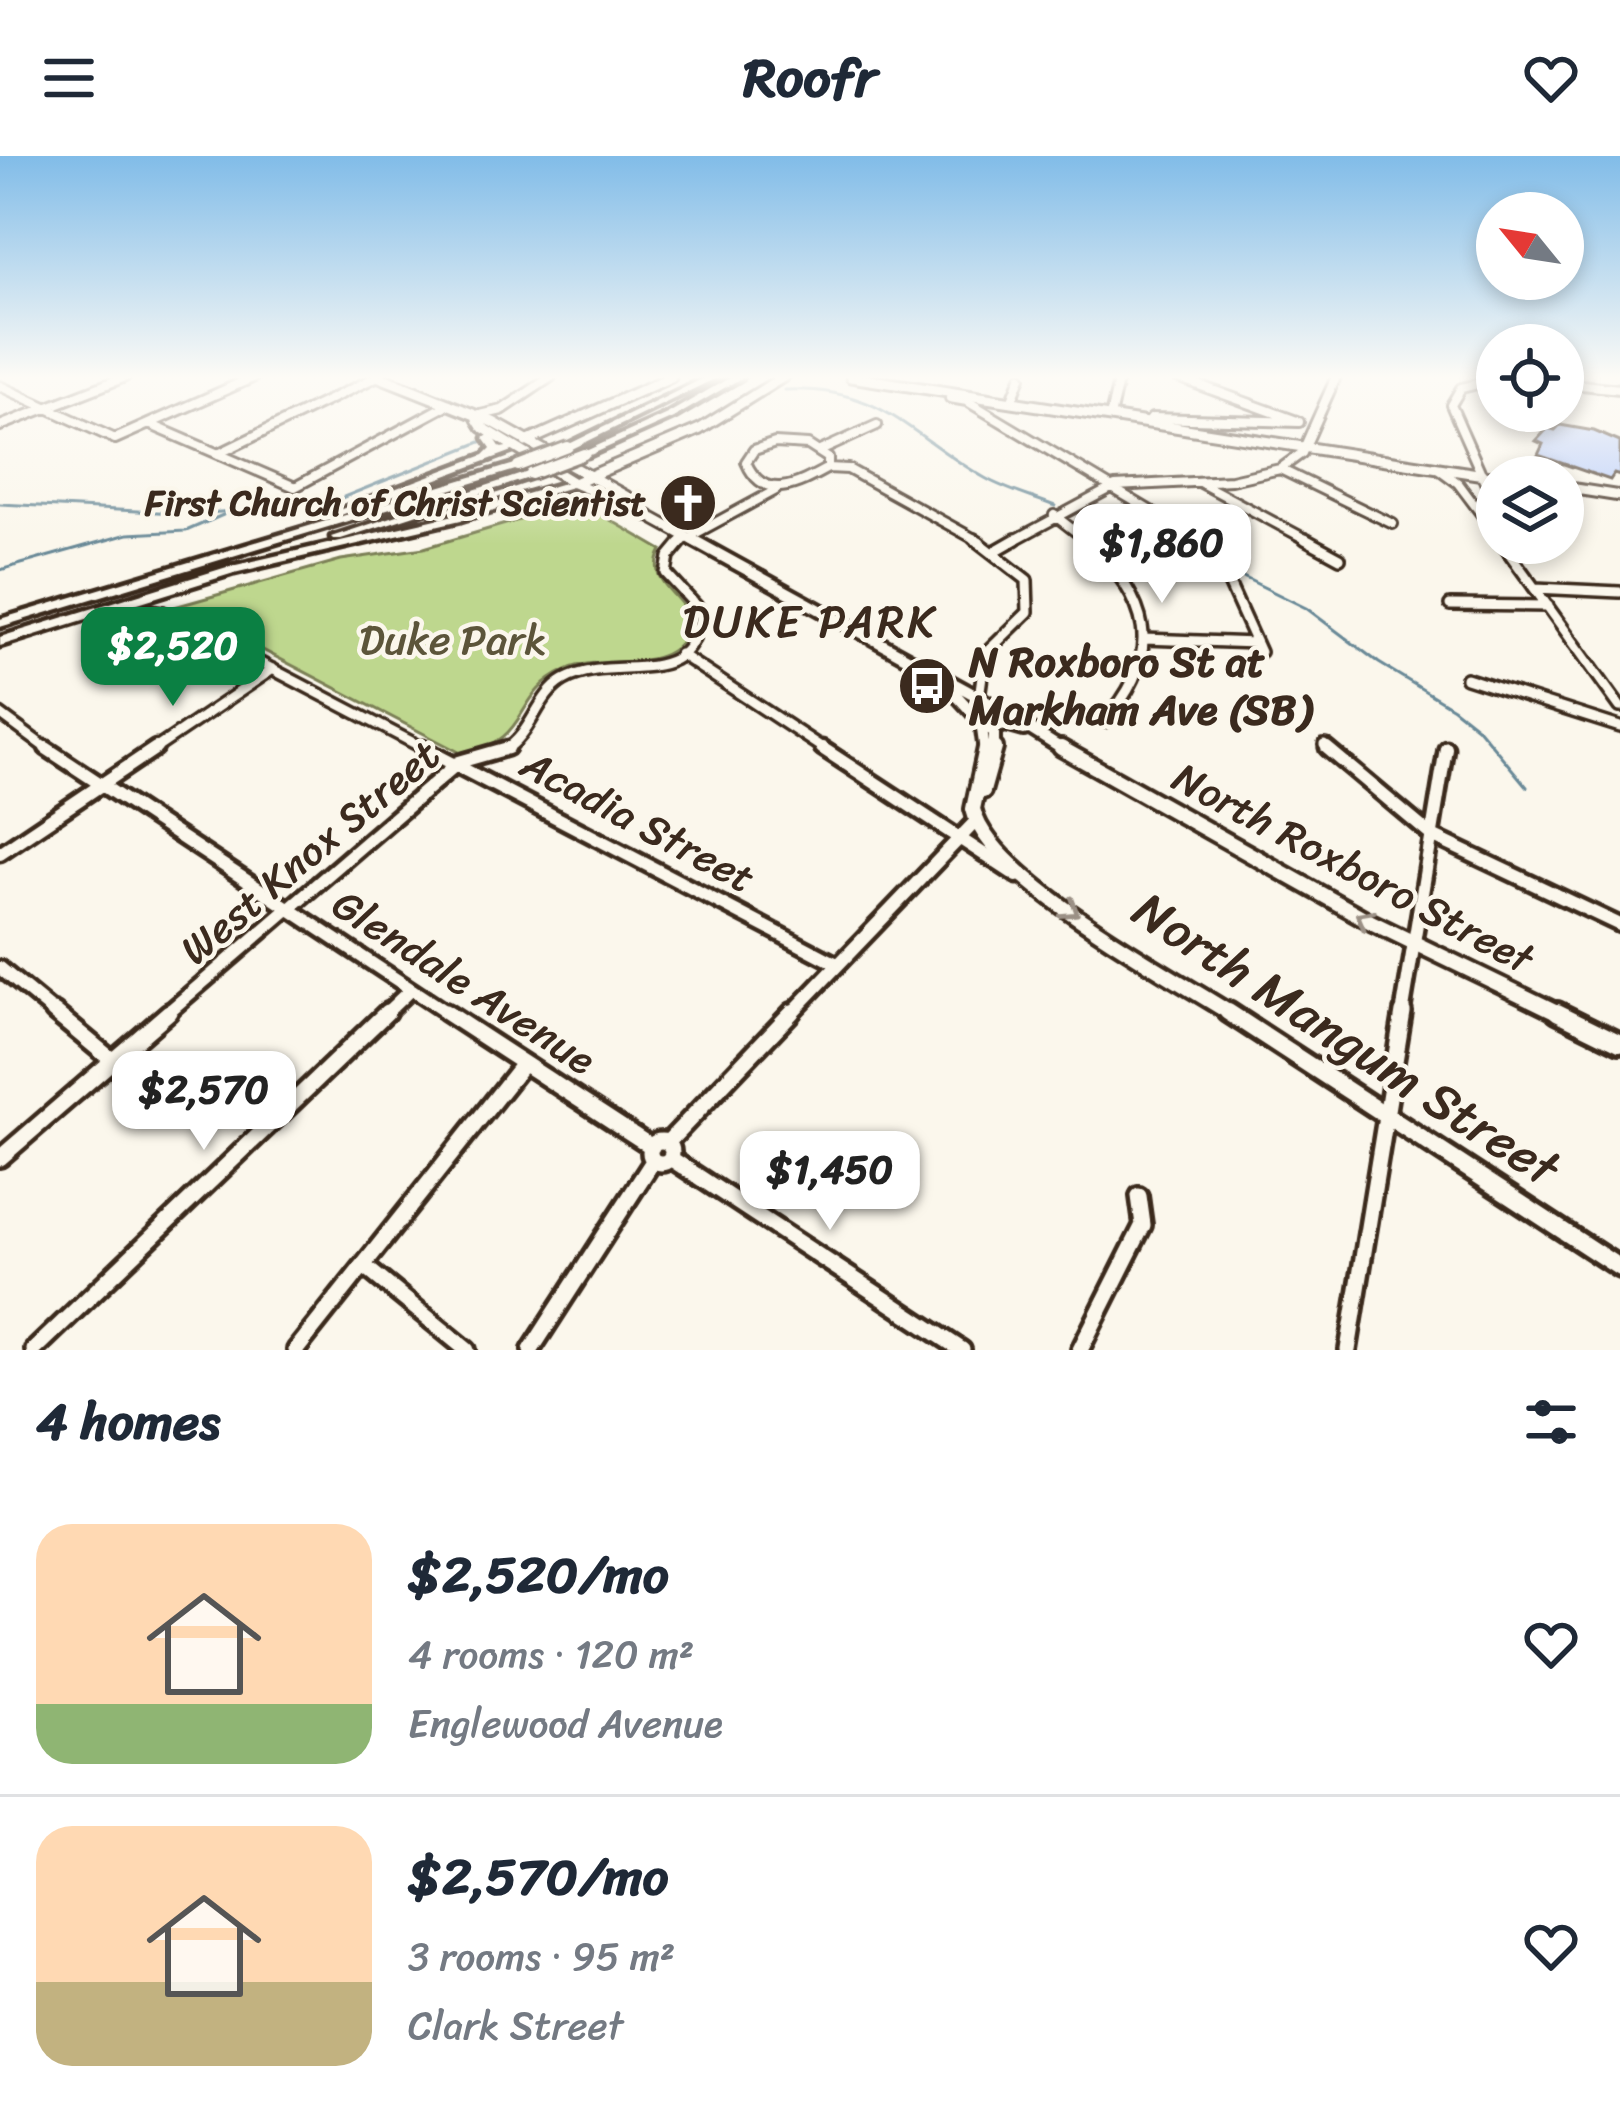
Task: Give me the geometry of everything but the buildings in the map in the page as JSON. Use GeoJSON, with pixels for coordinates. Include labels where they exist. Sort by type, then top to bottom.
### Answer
{"type":"FeatureCollection","features":[{"type":"Feature","properties":{"kind":"highway"},"geometry":{"type":"LineString","coordinates":[[488,456],[496,448],[489,438],[494,433]]}},
{"type":"Feature","properties":{"kind":"highway"},"geometry":{"type":"LineString","coordinates":[[0,623],[518,466],[598,433]]}},
{"type":"Feature","properties":{"kind":"highway"},"geometry":{"type":"LineString","coordinates":[[0,642],[531,474],[632,433]]}},
{"type":"Feature","properties":{"kind":"highway"},"geometry":{"type":"LineString","coordinates":[[165,574],[514,447]]}},
{"type":"Feature","properties":{"kind":"highway"},"geometry":{"type":"LineString","coordinates":[[231,570],[457,518],[574,483]]}},
{"type":"Feature","properties":{"kind":"main road"},"geometry":{"type":"LineString","coordinates":[[500,433],[514,447],[574,483],[635,508],[981,706],[990,728],[973,799],[976,821]]}},
{"type":"Feature","properties":{"kind":"main road"},"geometry":{"type":"LineString","coordinates":[[505,433],[614,489],[631,499],[635,508]]}},
{"type":"Feature","properties":{"kind":"main road"},"geometry":{"type":"LineString","coordinates":[[514,447],[545,433]]}},
{"type":"Feature","properties":{"kind":"main road"},"geometry":{"type":"LineString","coordinates":[[574,483],[689,433]]}},
{"type":"Feature","properties":{"kind":"main road"},"geometry":{"type":"LineString","coordinates":[[1212,433],[1476,474]]}},
{"type":"Feature","properties":{"kind":"main road"},"geometry":{"type":"LineString","coordinates":[[614,489],[608,477],[620,465]]}},
{"type":"Feature","properties":{"kind":"main road"},"geometry":{"type":"LineString","coordinates":[[1584,490],[1620,496]]}},
{"type":"Feature","properties":{"kind":"main road","name":"North Roxboro Street"},"geometry":{"type":"LineString","coordinates":[[981,706],[1417,946],[1620,1043]]}},
{"type":"Feature","properties":{"kind":"main road","name":"North Roxboro Street"},"geometry":{"type":"LineString","coordinates":[[990,728],[1011,725],[1058,746]]}},
{"type":"Feature","properties":{"kind":"main road","name":"North Mangum Street"},"geometry":{"type":"LineString","coordinates":[[976,821],[992,848],[1025,880],[1620,1268]]}},
{"type":"Feature","properties":{"kind":"street"},"geometry":{"type":"LineString","coordinates":[[168,433],[295,487],[396,433]]}},
{"type":"Feature","properties":{"kind":"street"},"geometry":{"type":"LineString","coordinates":[[218,454],[262,433]]}},
{"type":"Feature","properties":{"kind":"street"},"geometry":{"type":"LineString","coordinates":[[820,451],[860,433]]}},
{"type":"Feature","properties":{"kind":"street"},"geometry":{"type":"LineString","coordinates":[[1022,433],[1166,517],[1209,554],[1234,591],[1257,647],[1144,639]]}},
{"type":"Feature","properties":{"kind":"street"},"geometry":{"type":"LineString","coordinates":[[995,551],[1114,486],[1242,479],[1280,469],[1306,447],[1309,433]]}},
{"type":"Feature","properties":{"kind":"street"},"geometry":{"type":"LineString","coordinates":[[776,490],[749,472],[746,463],[751,453],[769,444],[791,442],[820,451],[828,458],[828,467]]}},
{"type":"Feature","properties":{"kind":"street"},"geometry":{"type":"LineString","coordinates":[[680,654],[698,636],[700,611],[670,580],[666,567],[672,550],[686,537],[776,490],[792,488],[828,467],[848,469],[995,551],[1027,580],[1031,604],[1021,622],[987,650],[982,662],[981,706]]}},
{"type":"Feature","properties":{"kind":"street"},"geometry":{"type":"LineString","coordinates":[[1436,468],[1458,483],[1476,507]]}},
{"type":"Feature","properties":{"kind":"street"},"geometry":{"type":"LineString","coordinates":[[1280,469],[1393,524]]}},
{"type":"Feature","properties":{"kind":"street"},"geometry":{"type":"LineString","coordinates":[[1199,482],[1340,559]]}},
{"type":"Feature","properties":{"kind":"street"},"geometry":{"type":"LineString","coordinates":[[1054,515],[1100,549],[1123,577],[1140,612],[1144,639],[1139,681],[1104,722]]}},
{"type":"Feature","properties":{"kind":"street"},"geometry":{"type":"LineString","coordinates":[[1517,564],[1620,707]]}},
{"type":"Feature","properties":{"kind":"street"},"geometry":{"type":"LineString","coordinates":[[1535,588],[1620,592]]}},
{"type":"Feature","properties":{"kind":"street"},"geometry":{"type":"LineString","coordinates":[[1450,605],[1548,606]]}},
{"type":"Feature","properties":{"kind":"street","name":"Acadia Street"},"geometry":{"type":"LineString","coordinates":[[149,610],[163,612],[459,762],[837,964]]}},
{"type":"Feature","properties":{"kind":"street","name":"West Knox Street"},"geometry":{"type":"LineString","coordinates":[[0,1158],[459,762],[494,755],[519,740],[544,697],[568,679],[594,671],[650,669],[680,654]]}},
{"type":"Feature","properties":{"kind":"street","name":"North Mangum Street"},"geometry":{"type":"LineString","coordinates":[[680,654],[1025,880]]}},
{"type":"Feature","properties":{"kind":"street"},"geometry":{"type":"LineString","coordinates":[[0,853],[273,669]]}},
{"type":"Feature","properties":{"kind":"street"},"geometry":{"type":"LineString","coordinates":[[1466,678],[1620,727]]}},
{"type":"Feature","properties":{"kind":"street","name":"Glendale Avenue"},"geometry":{"type":"LineString","coordinates":[[0,714],[99,787],[962,1350]]}},
{"type":"Feature","properties":{"kind":"street"},"geometry":{"type":"LineString","coordinates":[[1324,745],[1432,836],[1620,925]]}},
{"type":"Feature","properties":{"kind":"street"},"geometry":{"type":"LineString","coordinates":[[1348,1350],[1446,746]]}},
{"type":"Feature","properties":{"kind":"street"},"geometry":{"type":"LineString","coordinates":[[531,1350],[661,1152],[976,821]]}},
{"type":"Feature","properties":{"kind":"street"},"geometry":{"type":"LineString","coordinates":[[4,977],[113,1060]]}},
{"type":"Feature","properties":{"kind":"street"},"geometry":{"type":"LineString","coordinates":[[34,1350],[409,991]]}},
{"type":"Feature","properties":{"kind":"street"},"geometry":{"type":"LineString","coordinates":[[296,1350],[523,1064]]}},
{"type":"Feature","properties":{"kind":"street"},"geometry":{"type":"LineString","coordinates":[[1080,1350],[1143,1225],[1139,1196]]}},
{"type":"Feature","properties":{"kind":"street"},"geometry":{"type":"LineString","coordinates":[[364,1266],[467,1350]]}},
{"type":"Feature","properties":{"kind":"green space","name":"Duke Park"},"geometry":{"type":"Polygon","coordinates":[[[567,506],[588,507],[662,550],[658,572],[691,625],[669,653],[566,670],[536,692],[501,739],[461,753],[178,606],[341,560],[424,548],[567,506]]]}},
{"type":"Feature","properties":{"kind":"waterway"},"geometry":{"type":"LineString","coordinates":[[917,433],[985,478],[1055,506]]}},
{"type":"Feature","properties":{"kind":"waterway"},"geometry":{"type":"LineString","coordinates":[[0,504],[196,514],[329,503],[483,441]]}},
{"type":"Feature","properties":{"kind":"waterway"},"geometry":{"type":"LineString","coordinates":[[0,570],[128,534],[186,531],[223,515]]}},
{"type":"Feature","properties":{"kind":"waterway"},"geometry":{"type":"LineString","coordinates":[[1237,569],[1243,577],[1306,608],[1379,663],[1453,708],[1477,727],[1527,787]]}},
{"type":"Feature","properties":{"kind":"place","name":"First Church of Christ Scientist"},"geometry":{"type":"Point","coordinates":[688,503]}},
{"type":"Feature","properties":{"kind":"place","name":"N Roxboro St at Markham Ave (SB)"},"geometry":{"type":"Point","coordinates":[927,686]}},
{"type":"Feature","properties":{"kind":"district","name":"DUKE PARK"},"geometry":{"type":"Point","coordinates":[810,622]}}]}
